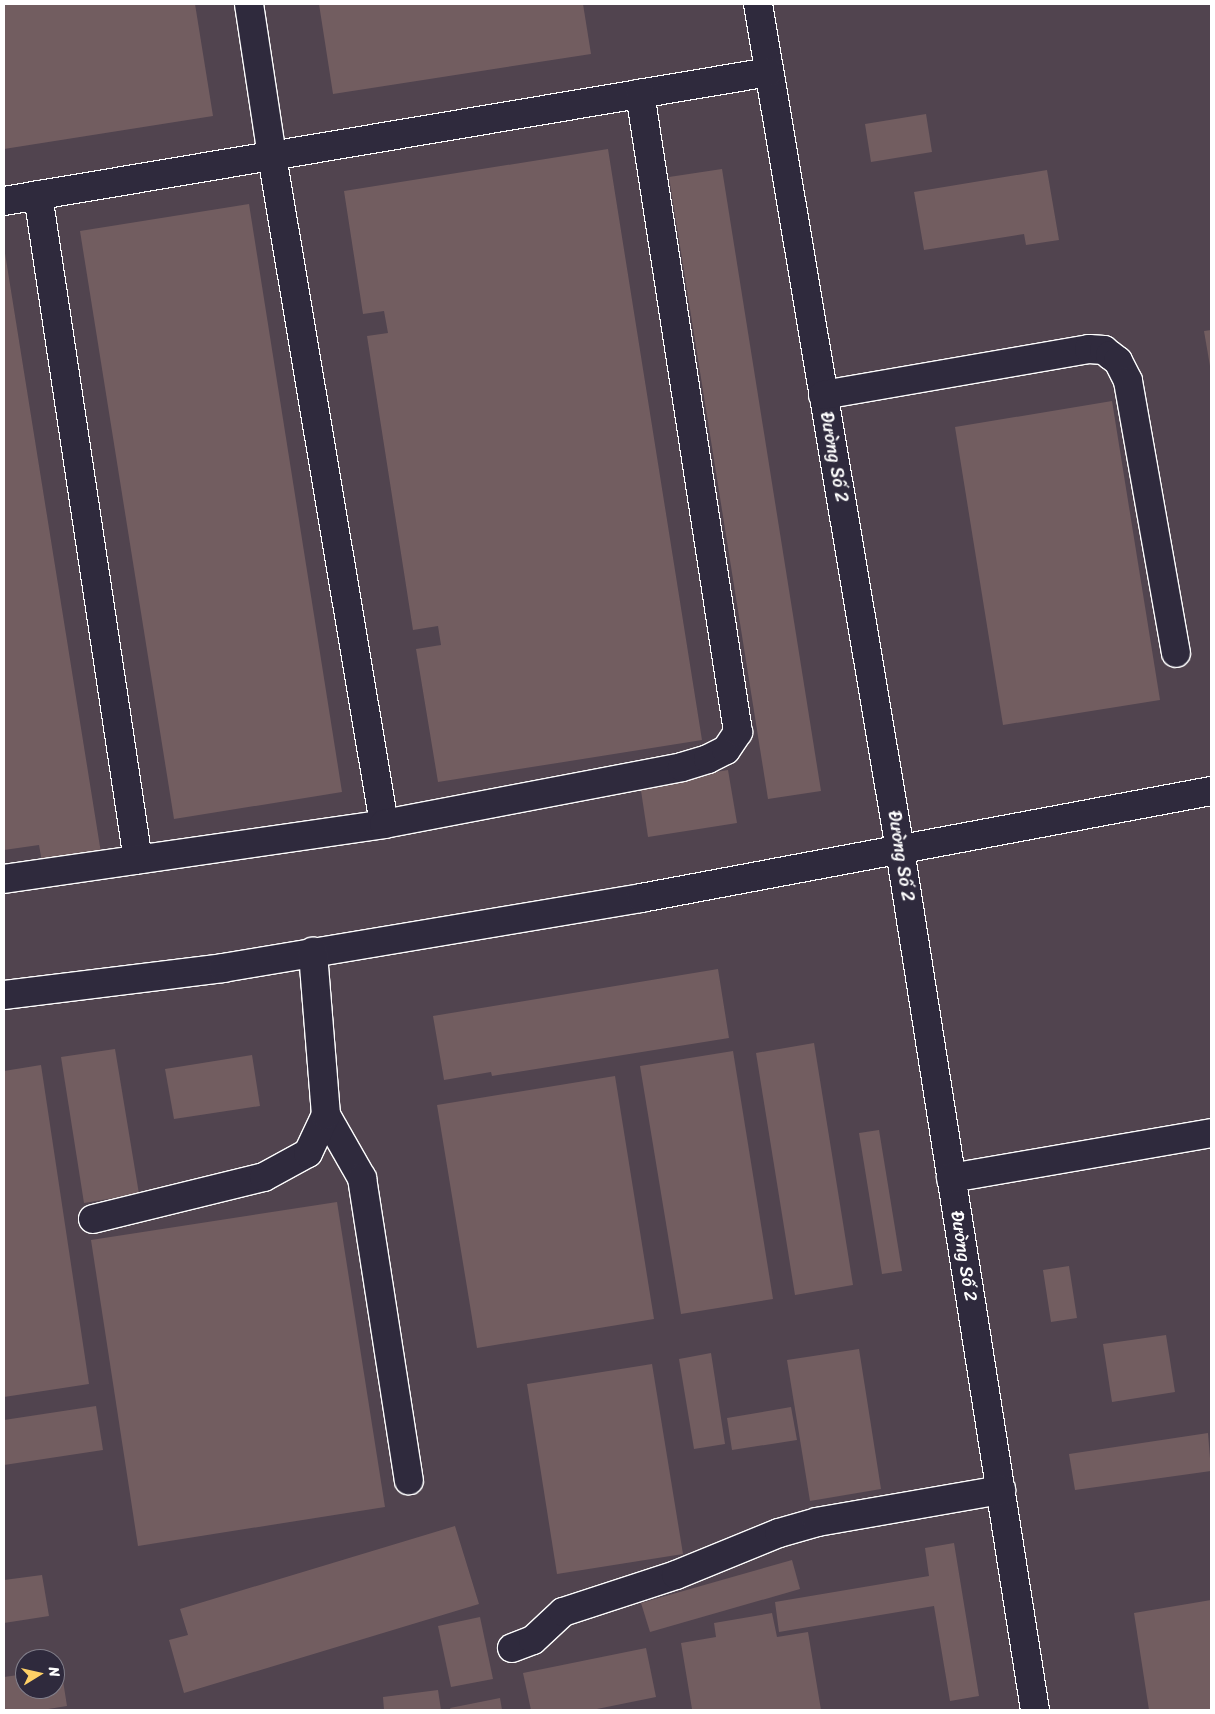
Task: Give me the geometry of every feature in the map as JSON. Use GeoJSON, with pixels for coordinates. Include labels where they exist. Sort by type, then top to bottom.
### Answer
{"type":"FeatureCollection","features":[{"type":"Feature","properties":{"kind":"street"},"geometry":{"type":"LineString","coordinates":[[249,4],[272,156],[384,824]]}},
{"type":"Feature","properties":{"kind":"street","name":"Đường Số 2"},"geometry":{"type":"LineString","coordinates":[[758,4],[900,850],[1035,1710]]}},
{"type":"Feature","properties":{"kind":"street"},"geometry":{"type":"LineString","coordinates":[[4,201],[769,72]]}},
{"type":"Feature","properties":{"kind":"street"},"geometry":{"type":"LineString","coordinates":[[4,880],[384,824],[682,767],[708,759],[726,750],[738,732],[640,93]]}},
{"type":"Feature","properties":{"kind":"street"},"geometry":{"type":"LineString","coordinates":[[38,195],[138,860]]}},
{"type":"Feature","properties":{"kind":"street"},"geometry":{"type":"LineString","coordinates":[[824,395],[1089,348],[1104,350],[1118,361],[1128,381],[1176,653]]}},
{"type":"Feature","properties":{"kind":"street"},"geometry":{"type":"LineString","coordinates":[[4,995],[223,968],[642,898],[1211,790]]}},
{"type":"Feature","properties":{"kind":"street"},"geometry":{"type":"LineString","coordinates":[[314,952],[326,1114],[362,1178],[409,1480]]}},
{"type":"Feature","properties":{"kind":"street"},"geometry":{"type":"LineString","coordinates":[[93,1219],[264,1177],[308,1153],[326,1114]]}},
{"type":"Feature","properties":{"kind":"street"},"geometry":{"type":"LineString","coordinates":[[951,1178],[1211,1133]]}},
{"type":"Feature","properties":{"kind":"street"},"geometry":{"type":"LineString","coordinates":[[512,1648],[533,1640],[563,1612],[676,1575],[778,1533],[817,1522],[1001,1490]]}},
{"type":"Feature","properties":{"kind":"shaded area"},"geometry":{"type":"Polygon","coordinates":[[[4,4],[1211,4],[1211,1710],[4,1710],[4,4]]]}},
{"type":"Feature","properties":{"kind":"building"},"geometry":{"type":"Polygon","coordinates":[[[4,4],[195,4],[213,116],[4,149],[4,4]]]}},
{"type":"Feature","properties":{"kind":"building"},"geometry":{"type":"Polygon","coordinates":[[[319,4],[583,4],[591,54],[333,94],[319,4]]]}},
{"type":"Feature","properties":{"kind":"building"},"geometry":{"type":"Polygon","coordinates":[[[926,114],[932,152],[871,162],[865,124],[926,114]]]}},
{"type":"Feature","properties":{"kind":"building"},"geometry":{"type":"Polygon","coordinates":[[[608,149],[702,740],[438,782],[416,649],[441,645],[438,626],[413,630],[367,336],[388,333],[384,311],[363,314],[344,191],[608,149]]]}},
{"type":"Feature","properties":{"kind":"building"},"geometry":{"type":"Polygon","coordinates":[[[722,169],[821,791],[768,799],[669,177],[722,169]]]}},
{"type":"Feature","properties":{"kind":"building"},"geometry":{"type":"Polygon","coordinates":[[[1047,170],[1059,240],[1026,245],[1024,234],[924,250],[914,192],[1047,170]]]}},
{"type":"Feature","properties":{"kind":"building"},"geometry":{"type":"Polygon","coordinates":[[[249,204],[342,792],[174,819],[80,231],[249,204]]]}},
{"type":"Feature","properties":{"kind":"building"},"geometry":{"type":"Polygon","coordinates":[[[4,247],[101,853],[42,862],[39,845],[4,850],[4,247]]]}},
{"type":"Feature","properties":{"kind":"building"},"geometry":{"type":"Polygon","coordinates":[[[1211,330],[1211,366],[1210,366],[1204,331],[1211,330]]]}},
{"type":"Feature","properties":{"kind":"building"},"geometry":{"type":"Polygon","coordinates":[[[1112,401],[1160,700],[1003,725],[955,427],[1112,401]]]}},
{"type":"Feature","properties":{"kind":"building"},"geometry":{"type":"Polygon","coordinates":[[[728,770],[737,823],[648,837],[640,784],[728,770]]]}},
{"type":"Feature","properties":{"kind":"building"},"geometry":{"type":"Polygon","coordinates":[[[718,969],[729,1038],[492,1076],[491,1072],[444,1080],[433,1016],[718,969]]]}},
{"type":"Feature","properties":{"kind":"building"},"geometry":{"type":"Polygon","coordinates":[[[814,1043],[853,1285],[795,1295],[756,1053],[814,1043]]]}},
{"type":"Feature","properties":{"kind":"building"},"geometry":{"type":"Polygon","coordinates":[[[115,1049],[139,1194],[84,1203],[61,1057],[115,1049]]]}},
{"type":"Feature","properties":{"kind":"building"},"geometry":{"type":"Polygon","coordinates":[[[733,1051],[773,1299],[681,1314],[640,1066],[733,1051]]]}},
{"type":"Feature","properties":{"kind":"building"},"geometry":{"type":"Polygon","coordinates":[[[252,1055],[260,1106],[174,1119],[165,1069],[252,1055]]]}},
{"type":"Feature","properties":{"kind":"building"},"geometry":{"type":"Polygon","coordinates":[[[41,1065],[89,1384],[4,1397],[4,1071],[41,1065]]]}},
{"type":"Feature","properties":{"kind":"building"},"geometry":{"type":"Polygon","coordinates":[[[615,1076],[654,1319],[477,1348],[437,1105],[615,1076]]]}},
{"type":"Feature","properties":{"kind":"building"},"geometry":{"type":"Polygon","coordinates":[[[879,1130],[902,1271],[882,1274],[859,1133],[879,1130]]]}},
{"type":"Feature","properties":{"kind":"building"},"geometry":{"type":"Polygon","coordinates":[[[337,1202],[385,1507],[138,1546],[91,1240],[337,1202]]]}},
{"type":"Feature","properties":{"kind":"building"},"geometry":{"type":"Polygon","coordinates":[[[1069,1266],[1077,1318],[1051,1322],[1043,1270],[1069,1266]]]}},
{"type":"Feature","properties":{"kind":"building"},"geometry":{"type":"Polygon","coordinates":[[[1166,1335],[1175,1392],[1112,1402],[1103,1344],[1166,1335]]]}},
{"type":"Feature","properties":{"kind":"building"},"geometry":{"type":"Polygon","coordinates":[[[859,1349],[881,1489],[810,1501],[787,1360],[859,1349]]]}},
{"type":"Feature","properties":{"kind":"building"},"geometry":{"type":"Polygon","coordinates":[[[711,1353],[725,1444],[694,1449],[679,1359],[711,1353]]]}},
{"type":"Feature","properties":{"kind":"building"},"geometry":{"type":"Polygon","coordinates":[[[652,1364],[683,1554],[557,1574],[527,1384],[652,1364]]]}},
{"type":"Feature","properties":{"kind":"building"},"geometry":{"type":"Polygon","coordinates":[[[96,1406],[103,1450],[4,1465],[4,1420],[96,1406]]]}},
{"type":"Feature","properties":{"kind":"building"},"geometry":{"type":"Polygon","coordinates":[[[791,1407],[797,1440],[732,1450],[727,1418],[791,1407]]]}},
{"type":"Feature","properties":{"kind":"building"},"geometry":{"type":"Polygon","coordinates":[[[1208,1433],[1211,1471],[1075,1490],[1069,1454],[1208,1433]]]}},
{"type":"Feature","properties":{"kind":"building"},"geometry":{"type":"Polygon","coordinates":[[[455,1526],[479,1604],[184,1693],[169,1640],[188,1635],[180,1609],[455,1526]]]}},
{"type":"Feature","properties":{"kind":"building"},"geometry":{"type":"Polygon","coordinates":[[[954,1543],[979,1696],[950,1701],[934,1606],[779,1632],[775,1602],[929,1576],[925,1548],[954,1543]]]}},
{"type":"Feature","properties":{"kind":"building"},"geometry":{"type":"Polygon","coordinates":[[[792,1560],[800,1589],[650,1632],[641,1603],[792,1560]]]}},
{"type":"Feature","properties":{"kind":"building"},"geometry":{"type":"Polygon","coordinates":[[[42,1575],[49,1616],[4,1623],[4,1580],[42,1575]]]}},
{"type":"Feature","properties":{"kind":"building"},"geometry":{"type":"Polygon","coordinates":[[[1211,1600],[1211,1710],[1149,1710],[1134,1613],[1211,1600]]]}},
{"type":"Feature","properties":{"kind":"building"},"geometry":{"type":"Polygon","coordinates":[[[772,1613],[777,1637],[808,1632],[821,1710],[692,1709],[681,1643],[716,1637],[714,1623],[772,1613]]]}},
{"type":"Feature","properties":{"kind":"building"},"geometry":{"type":"Polygon","coordinates":[[[480,1617],[493,1679],[451,1687],[438,1626],[480,1617]]]}},
{"type":"Feature","properties":{"kind":"building"},"geometry":{"type":"Polygon","coordinates":[[[646,1648],[656,1697],[592,1710],[531,1710],[523,1673],[646,1648]]]}},
{"type":"Feature","properties":{"kind":"building"},"geometry":{"type":"Polygon","coordinates":[[[15,1675],[15,1699],[65,1699],[65,1693],[67,1706],[42,1710],[4,1710],[4,1677],[15,1675]]]}},
{"type":"Feature","properties":{"kind":"building"},"geometry":{"type":"Polygon","coordinates":[[[438,1690],[441,1710],[384,1710],[383,1697],[438,1690]]]}},
{"type":"Feature","properties":{"kind":"building"},"geometry":{"type":"Polygon","coordinates":[[[500,1698],[502,1710],[451,1710],[450,1708],[500,1698]]]}}]}
